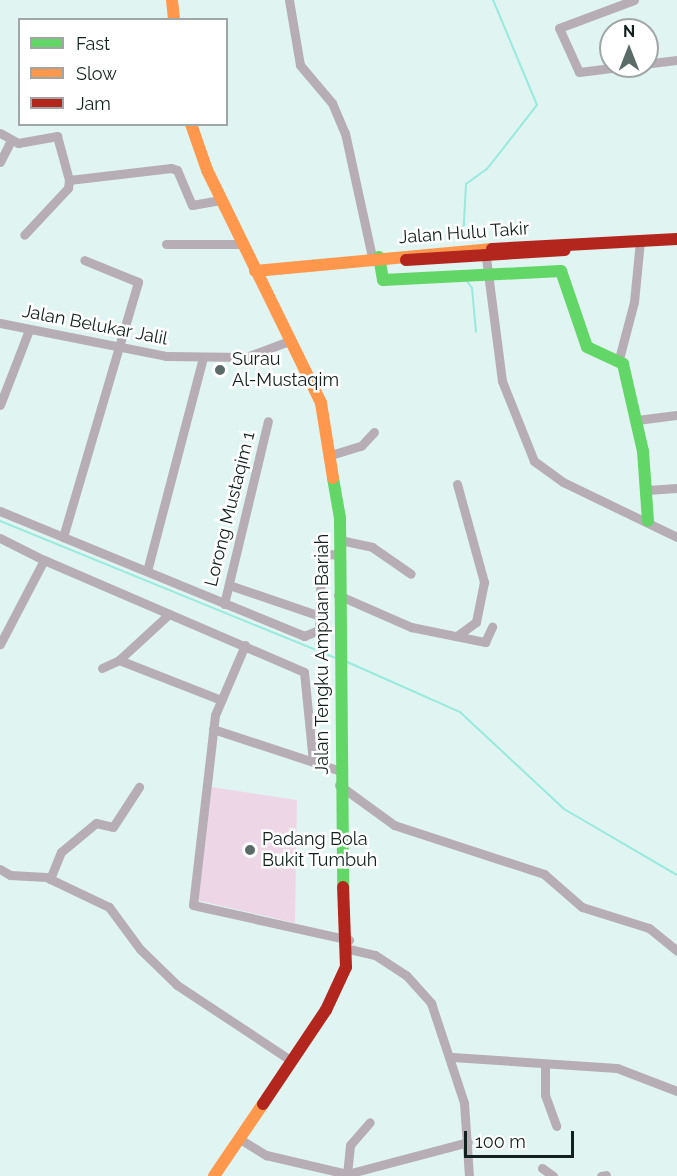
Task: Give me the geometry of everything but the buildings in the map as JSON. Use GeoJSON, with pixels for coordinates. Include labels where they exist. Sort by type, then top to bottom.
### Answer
{"type":"FeatureCollection","features":[{"type":"Feature","properties":{"kind":"main road"},"geometry":{"type":"LineString","coordinates":[[172,0],[174,18]]}},
{"type":"Feature","properties":{"kind":"main road","name":"Jalan Tengku Ampuan Bariah"},"geometry":{"type":"LineString","coordinates":[[192,126],[221,200],[321,403],[334,454],[340,540],[337,634],[338,770],[349,945],[334,994],[292,1061],[214,1176]]}},
{"type":"Feature","properties":{"kind":"main road","name":"Jalan Hulu Takir"},"geometry":{"type":"LineString","coordinates":[[255,271],[381,257],[485,254],[677,239]]}},
{"type":"Feature","properties":{"kind":"main road"},"geometry":{"type":"LineString","coordinates":[[381,257],[383,280],[558,269],[587,347],[619,359],[637,420],[647,490],[648,521]]}},
{"type":"Feature","properties":{"kind":"street"},"geometry":{"type":"LineString","coordinates":[[289,0],[300,65],[342,124],[381,257]]}},
{"type":"Feature","properties":{"kind":"street"},"geometry":{"type":"LineString","coordinates":[[634,0],[560,28],[579,72],[677,60]]}},
{"type":"Feature","properties":{"kind":"street"},"geometry":{"type":"LineString","coordinates":[[0,133],[10,142],[57,136],[69,180],[68,188],[24,235]]}},
{"type":"Feature","properties":{"kind":"street"},"geometry":{"type":"LineString","coordinates":[[0,162],[10,142]]}},
{"type":"Feature","properties":{"kind":"street"},"geometry":{"type":"LineString","coordinates":[[69,180],[171,168],[177,170],[192,205],[221,200]]}},
{"type":"Feature","properties":{"kind":"street"},"geometry":{"type":"LineString","coordinates":[[619,359],[634,302],[640,241]]}},
{"type":"Feature","properties":{"kind":"street"},"geometry":{"type":"LineString","coordinates":[[166,244],[242,244]]}},
{"type":"Feature","properties":{"kind":"street"},"geometry":{"type":"LineString","coordinates":[[485,254],[502,381],[534,461],[563,482],[648,521],[677,537]]}},
{"type":"Feature","properties":{"kind":"street"},"geometry":{"type":"LineString","coordinates":[[63,537],[138,282],[84,260]]}},
{"type":"Feature","properties":{"kind":"street","name":"Jalan Belukar Jalil"},"geometry":{"type":"LineString","coordinates":[[0,323],[117,349],[203,358],[246,357],[289,341]]}},
{"type":"Feature","properties":{"kind":"street"},"geometry":{"type":"LineString","coordinates":[[0,405],[29,330]]}},
{"type":"Feature","properties":{"kind":"street"},"geometry":{"type":"LineString","coordinates":[[147,571],[203,358]]}},
{"type":"Feature","properties":{"kind":"street"},"geometry":{"type":"LineString","coordinates":[[637,420],[677,415]]}},
{"type":"Feature","properties":{"kind":"street","name":"Lorong Mustaqim 1"},"geometry":{"type":"LineString","coordinates":[[224,604],[268,421]]}},
{"type":"Feature","properties":{"kind":"street"},"geometry":{"type":"LineString","coordinates":[[334,454],[361,446],[374,432]]}},
{"type":"Feature","properties":{"kind":"street"},"geometry":{"type":"LineString","coordinates":[[457,484],[484,582],[476,621],[457,636]]}},
{"type":"Feature","properties":{"kind":"street"},"geometry":{"type":"LineString","coordinates":[[647,490],[677,488]]}},
{"type":"Feature","properties":{"kind":"street"},"geometry":{"type":"LineString","coordinates":[[0,511],[304,636],[317,634],[320,616],[321,561],[329,554],[339,555]]}},
{"type":"Feature","properties":{"kind":"street"},"geometry":{"type":"LineString","coordinates":[[0,538],[44,560],[304,672],[313,762]]}},
{"type":"Feature","properties":{"kind":"street"},"geometry":{"type":"LineString","coordinates":[[340,540],[372,547],[411,574]]}},
{"type":"Feature","properties":{"kind":"street"},"geometry":{"type":"LineString","coordinates":[[0,644],[44,560]]}},
{"type":"Feature","properties":{"kind":"street"},"geometry":{"type":"LineString","coordinates":[[229,585],[320,616]]}},
{"type":"Feature","properties":{"kind":"street"},"geometry":{"type":"LineString","coordinates":[[338,595],[396,622],[485,642],[492,627]]}},
{"type":"Feature","properties":{"kind":"street"},"geometry":{"type":"LineString","coordinates":[[102,668],[119,660],[169,614]]}},
{"type":"Feature","properties":{"kind":"street"},"geometry":{"type":"LineString","coordinates":[[245,645],[221,700],[213,729],[193,905],[349,945],[375,956],[423,992],[452,1057],[468,1142],[469,1176]]}},
{"type":"Feature","properties":{"kind":"street"},"geometry":{"type":"LineString","coordinates":[[119,660],[221,700]]}},
{"type":"Feature","properties":{"kind":"street"},"geometry":{"type":"LineString","coordinates":[[213,729],[338,770]]}},
{"type":"Feature","properties":{"kind":"street"},"geometry":{"type":"LineString","coordinates":[[339,785],[394,825],[544,874],[582,907],[649,928],[677,951]]}},
{"type":"Feature","properties":{"kind":"street"},"geometry":{"type":"LineString","coordinates":[[50,879],[61,852],[96,823],[113,827],[139,787]]}},
{"type":"Feature","properties":{"kind":"street"},"geometry":{"type":"LineString","coordinates":[[0,869],[10,875],[50,879],[109,907],[140,949],[177,985],[292,1061]]}},
{"type":"Feature","properties":{"kind":"street"},"geometry":{"type":"LineString","coordinates":[[452,1057],[545,1066],[637,1071],[677,1091]]}},
{"type":"Feature","properties":{"kind":"street"},"geometry":{"type":"LineString","coordinates":[[545,1066],[545,1095],[556,1126]]}},
{"type":"Feature","properties":{"kind":"street"},"geometry":{"type":"LineString","coordinates":[[346,1174],[350,1145],[370,1122]]}},
{"type":"Feature","properties":{"kind":"street"},"geometry":{"type":"LineString","coordinates":[[240,1139],[266,1155],[346,1174],[468,1142]]}},
{"type":"Feature","properties":{"kind":"street"},"geometry":{"type":"LineString","coordinates":[[542,1168],[553,1176]]}},
{"type":"Feature","properties":{"kind":"shaded area","name":"Padang Bola Bukit Tumbuh"},"geometry":{"type":"Polygon","coordinates":[[[211,787],[297,800],[295,923],[196,900],[211,787]]]}},
{"type":"Feature","properties":{"kind":"waterway"},"geometry":{"type":"LineString","coordinates":[[463,240],[466,184],[487,169],[537,105],[493,0]]}},
{"type":"Feature","properties":{"kind":"waterway"},"geometry":{"type":"LineString","coordinates":[[466,280],[472,288],[476,332]]}},
{"type":"Feature","properties":{"kind":"waterway"},"geometry":{"type":"LineString","coordinates":[[0,521],[334,657]]}},
{"type":"Feature","properties":{"kind":"waterway"},"geometry":{"type":"LineString","coordinates":[[345,661],[460,712],[564,809],[677,875]]}},
{"type":"Feature","properties":{"kind":"traffic: fast"},"geometry":{"type":"LineString","coordinates":[[379,257],[383,280],[561,271],[587,347],[623,364],[643,451],[648,521]]}},
{"type":"Feature","properties":{"kind":"traffic: fast"},"geometry":{"type":"LineString","coordinates":[[333,478],[340,518],[343,887]]}},
{"type":"Feature","properties":{"kind":"traffic: slow"},"geometry":{"type":"LineString","coordinates":[[172,0],[174,18]]}},
{"type":"Feature","properties":{"kind":"traffic: slow"},"geometry":{"type":"LineString","coordinates":[[192,126],[207,170],[321,403],[333,478]]}},
{"type":"Feature","properties":{"kind":"traffic: slow"},"geometry":{"type":"LineString","coordinates":[[255,271],[492,249]]}},
{"type":"Feature","properties":{"kind":"traffic: slow"},"geometry":{"type":"LineString","coordinates":[[214,1176],[263,1104]]}},
{"type":"Feature","properties":{"kind":"traffic: jam"},"geometry":{"type":"LineString","coordinates":[[492,249],[677,239]]}},
{"type":"Feature","properties":{"kind":"traffic: jam"},"geometry":{"type":"LineString","coordinates":[[406,260],[565,250]]}},
{"type":"Feature","properties":{"kind":"traffic: jam"},"geometry":{"type":"LineString","coordinates":[[263,1104],[326,1010],[346,967],[343,887]]}},
{"type":"Feature","properties":{"kind":"place","name":"Surau Al-Mustaqim"},"geometry":{"type":"Point","coordinates":[220,370]}},
{"type":"Feature","properties":{"kind":"place","name":"Padang Bola Bukit Tumbuh"},"geometry":{"type":"Point","coordinates":[250,850]}}]}
